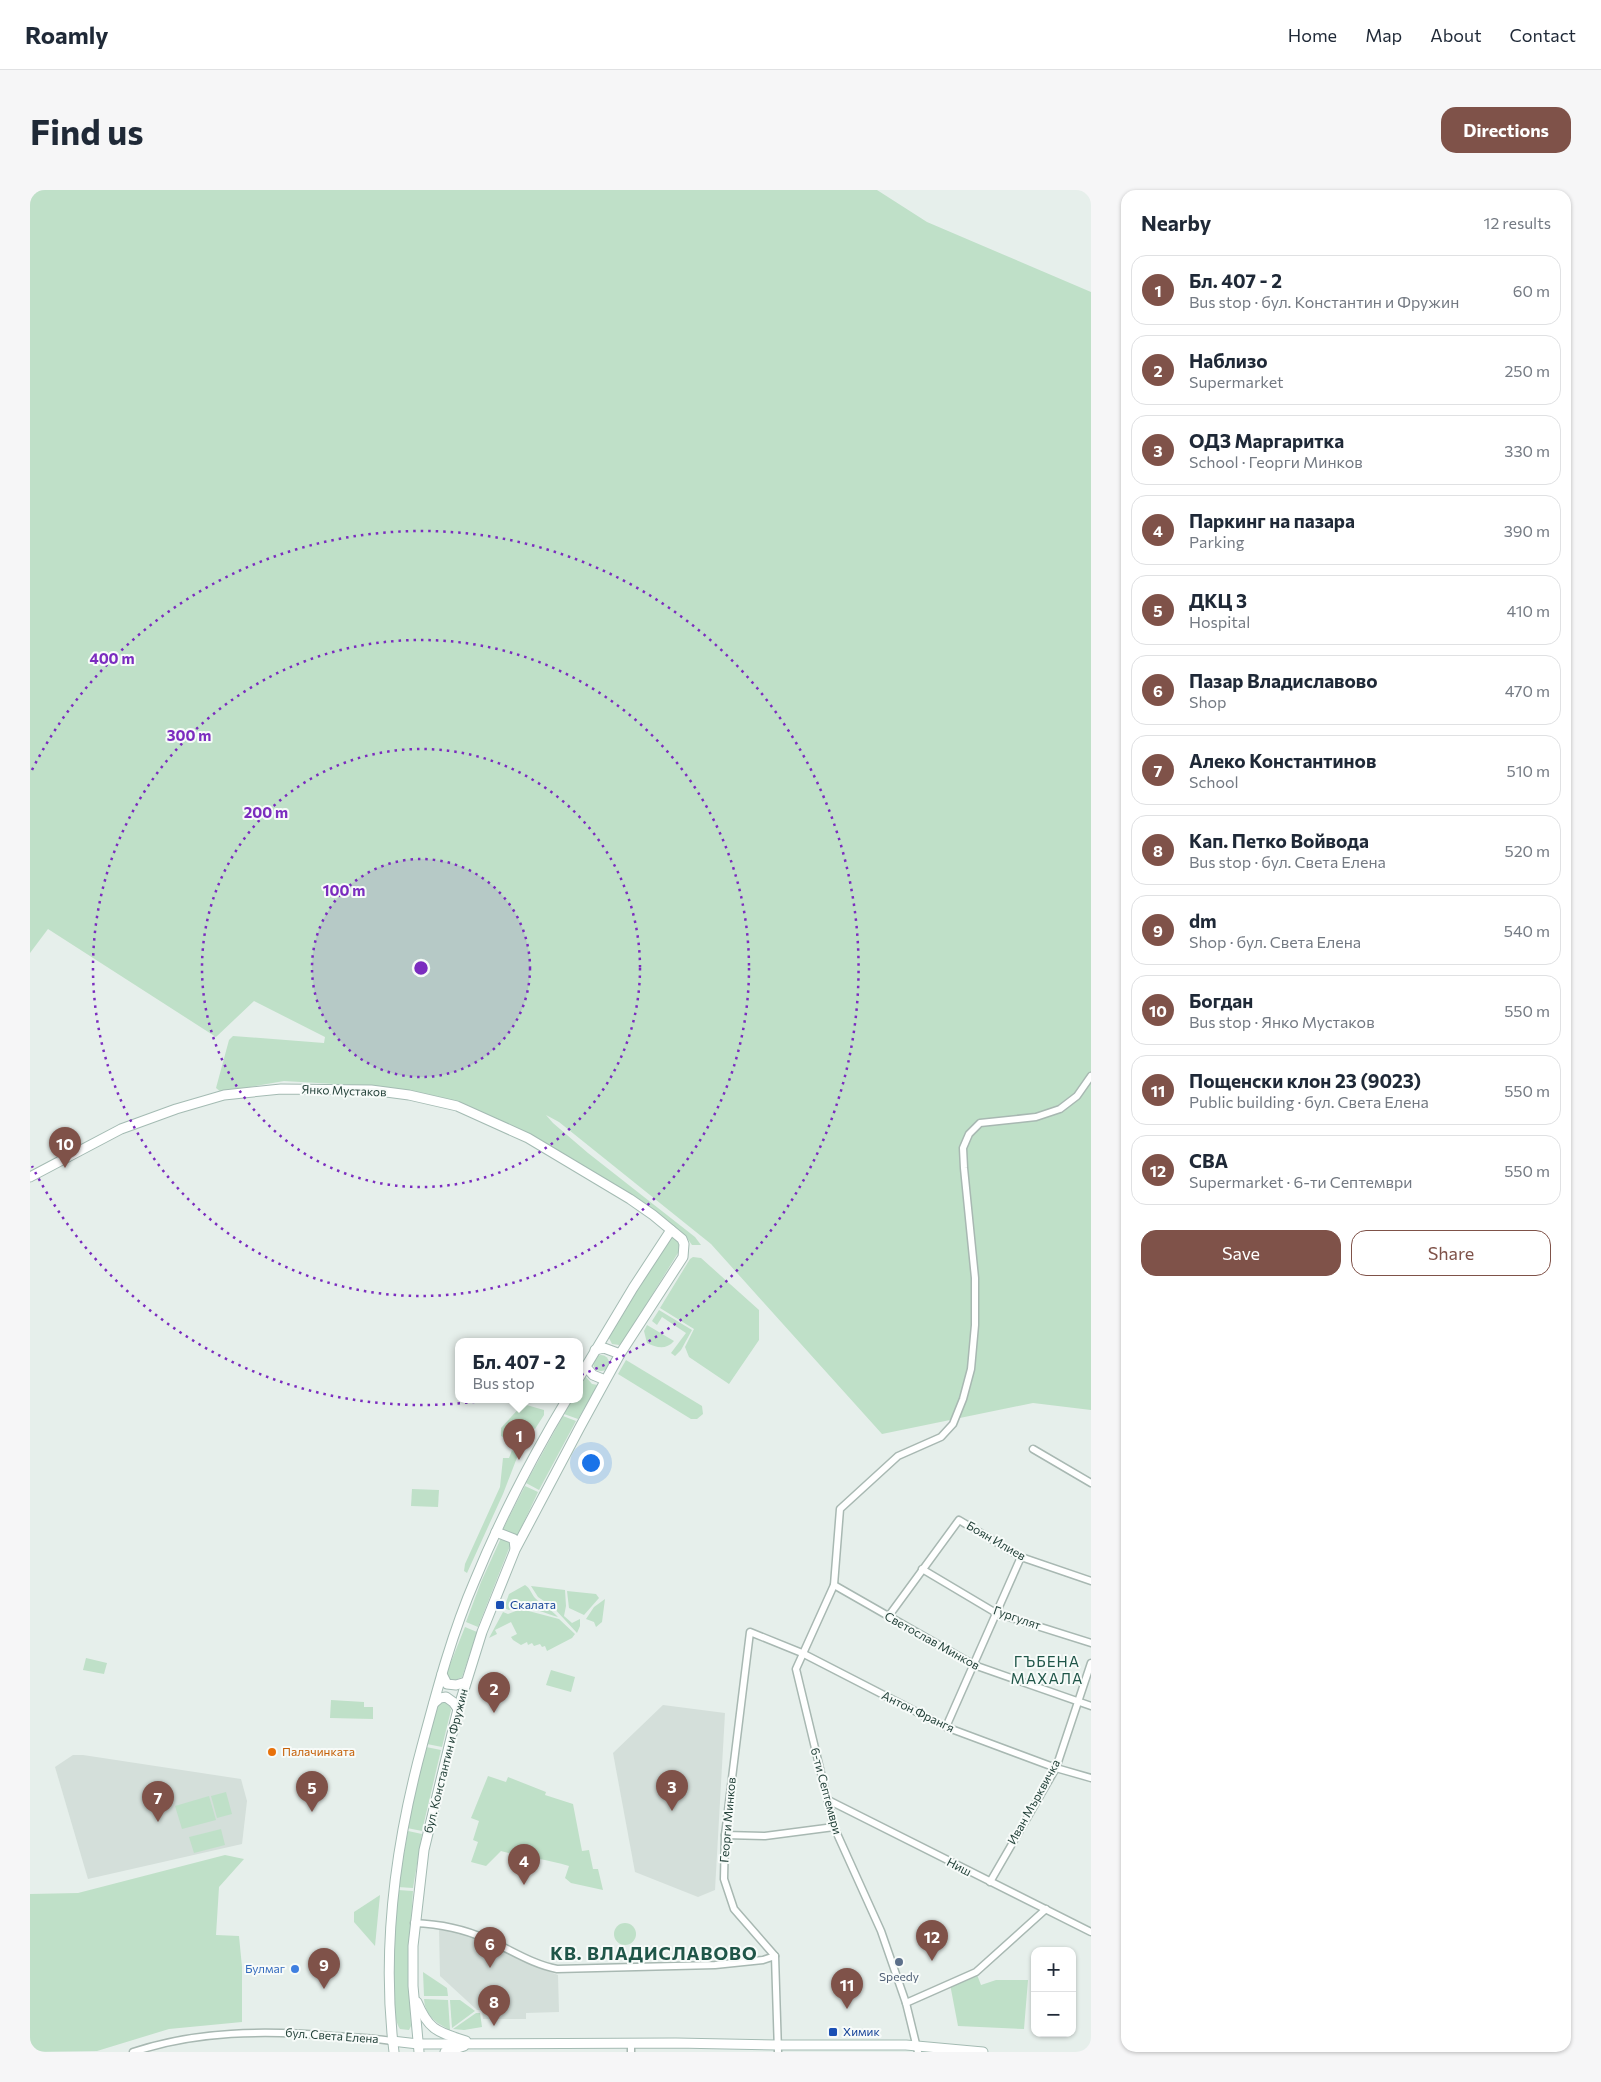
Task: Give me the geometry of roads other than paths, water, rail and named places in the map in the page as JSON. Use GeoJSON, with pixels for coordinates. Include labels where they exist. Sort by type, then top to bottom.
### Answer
{"type":"FeatureCollection","features":[{"type":"Feature","properties":{"kind":"street"},"geometry":{"type":"LineString","coordinates":[[834,1585],[840,1509],[898,1456],[941,1437],[952,1424],[963,1399],[971,1369],[975,1325],[975,1278],[963,1148],[969,1134],[980,1123],[1036,1117],[1060,1109],[1077,1096],[1091,1076]]}},
{"type":"Feature","properties":{"kind":"street","name":"Янко Мустаков"},"geometry":{"type":"LineString","coordinates":[[30,1177],[121,1129],[176,1109],[224,1095],[281,1089],[370,1090],[409,1095],[457,1106],[528,1138],[630,1199],[671,1230]]}},
{"type":"Feature","properties":{"kind":"street"},"geometry":{"type":"LineString","coordinates":[[583,1372],[633,1288],[671,1230],[682,1239],[684,1244],[683,1257],[605,1380],[593,1375],[586,1367]]}},
{"type":"Feature","properties":{"kind":"street"},"geometry":{"type":"LineString","coordinates":[[595,1350],[601,1348],[608,1349],[620,1354]]}},
{"type":"Feature","properties":{"kind":"street"},"geometry":{"type":"LineString","coordinates":[[608,1349],[614,1359],[614,1365]]}},
{"type":"Feature","properties":{"kind":"street","name":"бул. Константин и Фружин"},"geometry":{"type":"LineString","coordinates":[[418,2048],[414,1995],[414,1923],[424,1850],[458,1709],[494,1599],[515,1550],[605,1380]]}},
{"type":"Feature","properties":{"kind":"street","name":"бул. Константин и Фружин"},"geometry":{"type":"LineString","coordinates":[[394,2052],[388,1980],[391,1905],[406,1811],[433,1704],[474,1582],[528,1465],[565,1403]]}},
{"type":"Feature","properties":{"kind":"street"},"geometry":{"type":"LineString","coordinates":[[1033,1449],[1091,1483]]}},
{"type":"Feature","properties":{"kind":"street","name":"Боян Илиев"},"geometry":{"type":"LineString","coordinates":[[922,1569],[959,1520],[1021,1557],[1091,1581]]}},
{"type":"Feature","properties":{"kind":"street"},"geometry":{"type":"LineString","coordinates":[[496,1532],[514,1538],[515,1550]]}},
{"type":"Feature","properties":{"kind":"street"},"geometry":{"type":"LineString","coordinates":[[946,1727],[1021,1557]]}},
{"type":"Feature","properties":{"kind":"street"},"geometry":{"type":"LineString","coordinates":[[888,1617],[922,1569]]}},
{"type":"Feature","properties":{"kind":"street","name":"Гургулят"},"geometry":{"type":"LineString","coordinates":[[922,1569],[996,1613],[1091,1642]]}},
{"type":"Feature","properties":{"kind":"street","name":"Светослав Минков"},"geometry":{"type":"LineString","coordinates":[[834,1585],[974,1665],[1091,1706]]}},
{"type":"Feature","properties":{"kind":"street","name":"6-ти Септември"},"geometry":{"type":"LineString","coordinates":[[834,1585],[796,1669],[834,1827],[881,1931],[906,2003],[918,2049]]}},
{"type":"Feature","properties":{"kind":"street","name":"Антон Франгя"},"geometry":{"type":"LineString","coordinates":[[750,1632],[802,1653],[946,1727],[1056,1768],[1091,1778]]}},
{"type":"Feature","properties":{"kind":"street","name":"Георги Минков"},"geometry":{"type":"LineString","coordinates":[[750,1632],[725,1835],[724,1879],[734,1909],[775,1956]]}},
{"type":"Feature","properties":{"kind":"street","name":"Иван Мърквичка"},"geometry":{"type":"LineString","coordinates":[[990,1882],[1056,1768],[1091,1663]]}},
{"type":"Feature","properties":{"kind":"street"},"geometry":{"type":"LineString","coordinates":[[442,1674],[447,1684],[456,1685],[466,1682]]}},
{"type":"Feature","properties":{"kind":"street"},"geometry":{"type":"LineString","coordinates":[[433,1704],[438,1699],[446,1697],[458,1709]]}},
{"type":"Feature","properties":{"kind":"street","name":"Ниш"},"geometry":{"type":"LineString","coordinates":[[828,1800],[1091,1932]]}},
{"type":"Feature","properties":{"kind":"street"},"geometry":{"type":"LineString","coordinates":[[725,1835],[765,1836],[834,1827]]}},
{"type":"Feature","properties":{"kind":"street"},"geometry":{"type":"LineString","coordinates":[[906,2003],[976,1972],[1046,1909]]}},
{"type":"Feature","properties":{"kind":"street"},"geometry":{"type":"LineString","coordinates":[[414,1923],[438,1924],[481,1937],[540,1966],[557,1969],[715,1965],[763,1960],[775,1956],[777,2049]]}},
{"type":"Feature","properties":{"kind":"street"},"geometry":{"type":"LineString","coordinates":[[414,1995],[428,2023],[438,2032],[474,2043]]}},
{"type":"Feature","properties":{"kind":"street","name":"бул. Света Елена"},"geometry":{"type":"LineString","coordinates":[[132,2052],[163,2042],[187,2038],[266,2031],[392,2041],[418,2048],[474,2043],[631,2048],[918,2049],[983,2052]]}},
{"type":"Feature","properties":{"kind":"street"},"geometry":{"type":"LineString","coordinates":[[445,2052],[474,2043]]}},
{"type":"Feature","properties":{"kind":"place","name":"Богдан"},"geometry":{"type":"Point","coordinates":[65,1168]}},
{"type":"Feature","properties":{"kind":"place","name":"Бл. 407 - 2"},"geometry":{"type":"Point","coordinates":[519,1460]}},
{"type":"Feature","properties":{"kind":"place","name":"Скалата"},"geometry":{"type":"Point","coordinates":[500,1605]}},
{"type":"Feature","properties":{"kind":"place","name":"Наблизо"},"geometry":{"type":"Point","coordinates":[494,1713]}},
{"type":"Feature","properties":{"kind":"place","name":"Палачинката"},"geometry":{"type":"Point","coordinates":[272,1752]}},
{"type":"Feature","properties":{"kind":"place","name":"ОДЗ Маргаритка"},"geometry":{"type":"Point","coordinates":[672,1811]}},
{"type":"Feature","properties":{"kind":"place","name":"ДКЦ 3"},"geometry":{"type":"Point","coordinates":[312,1812]}},
{"type":"Feature","properties":{"kind":"place","name":"Алеко Константинов"},"geometry":{"type":"Point","coordinates":[158,1822]}},
{"type":"Feature","properties":{"kind":"place","name":"Паркинг на пазара"},"geometry":{"type":"Point","coordinates":[524,1885]}},
{"type":"Feature","properties":{"kind":"place","name":"CBA"},"geometry":{"type":"Point","coordinates":[932,1961]}},
{"type":"Feature","properties":{"kind":"place","name":"Speedy"},"geometry":{"type":"Point","coordinates":[899,1962]}},
{"type":"Feature","properties":{"kind":"place","name":"Пазар Владиславово"},"geometry":{"type":"Point","coordinates":[490,1968]}},
{"type":"Feature","properties":{"kind":"place","name":"Булмаг"},"geometry":{"type":"Point","coordinates":[295,1969]}},
{"type":"Feature","properties":{"kind":"place","name":"dm"},"geometry":{"type":"Point","coordinates":[324,1989]}},
{"type":"Feature","properties":{"kind":"place","name":"Пощенски клон 23 (9023)"},"geometry":{"type":"Point","coordinates":[847,2009]}},
{"type":"Feature","properties":{"kind":"place","name":"Кап. Петко Войвода"},"geometry":{"type":"Point","coordinates":[494,2026]}},
{"type":"Feature","properties":{"kind":"place","name":"Химик"},"geometry":{"type":"Point","coordinates":[833,2032]}},
{"type":"Feature","properties":{"kind":"district","name":"ГЪБЕНА МАХАЛА"},"geometry":{"type":"Point","coordinates":[1047,1670]}},
{"type":"Feature","properties":{"kind":"district","name":"КВ. ВЛАДИСЛАВОВО"},"geometry":{"type":"Point","coordinates":[654,1954]}}]}
